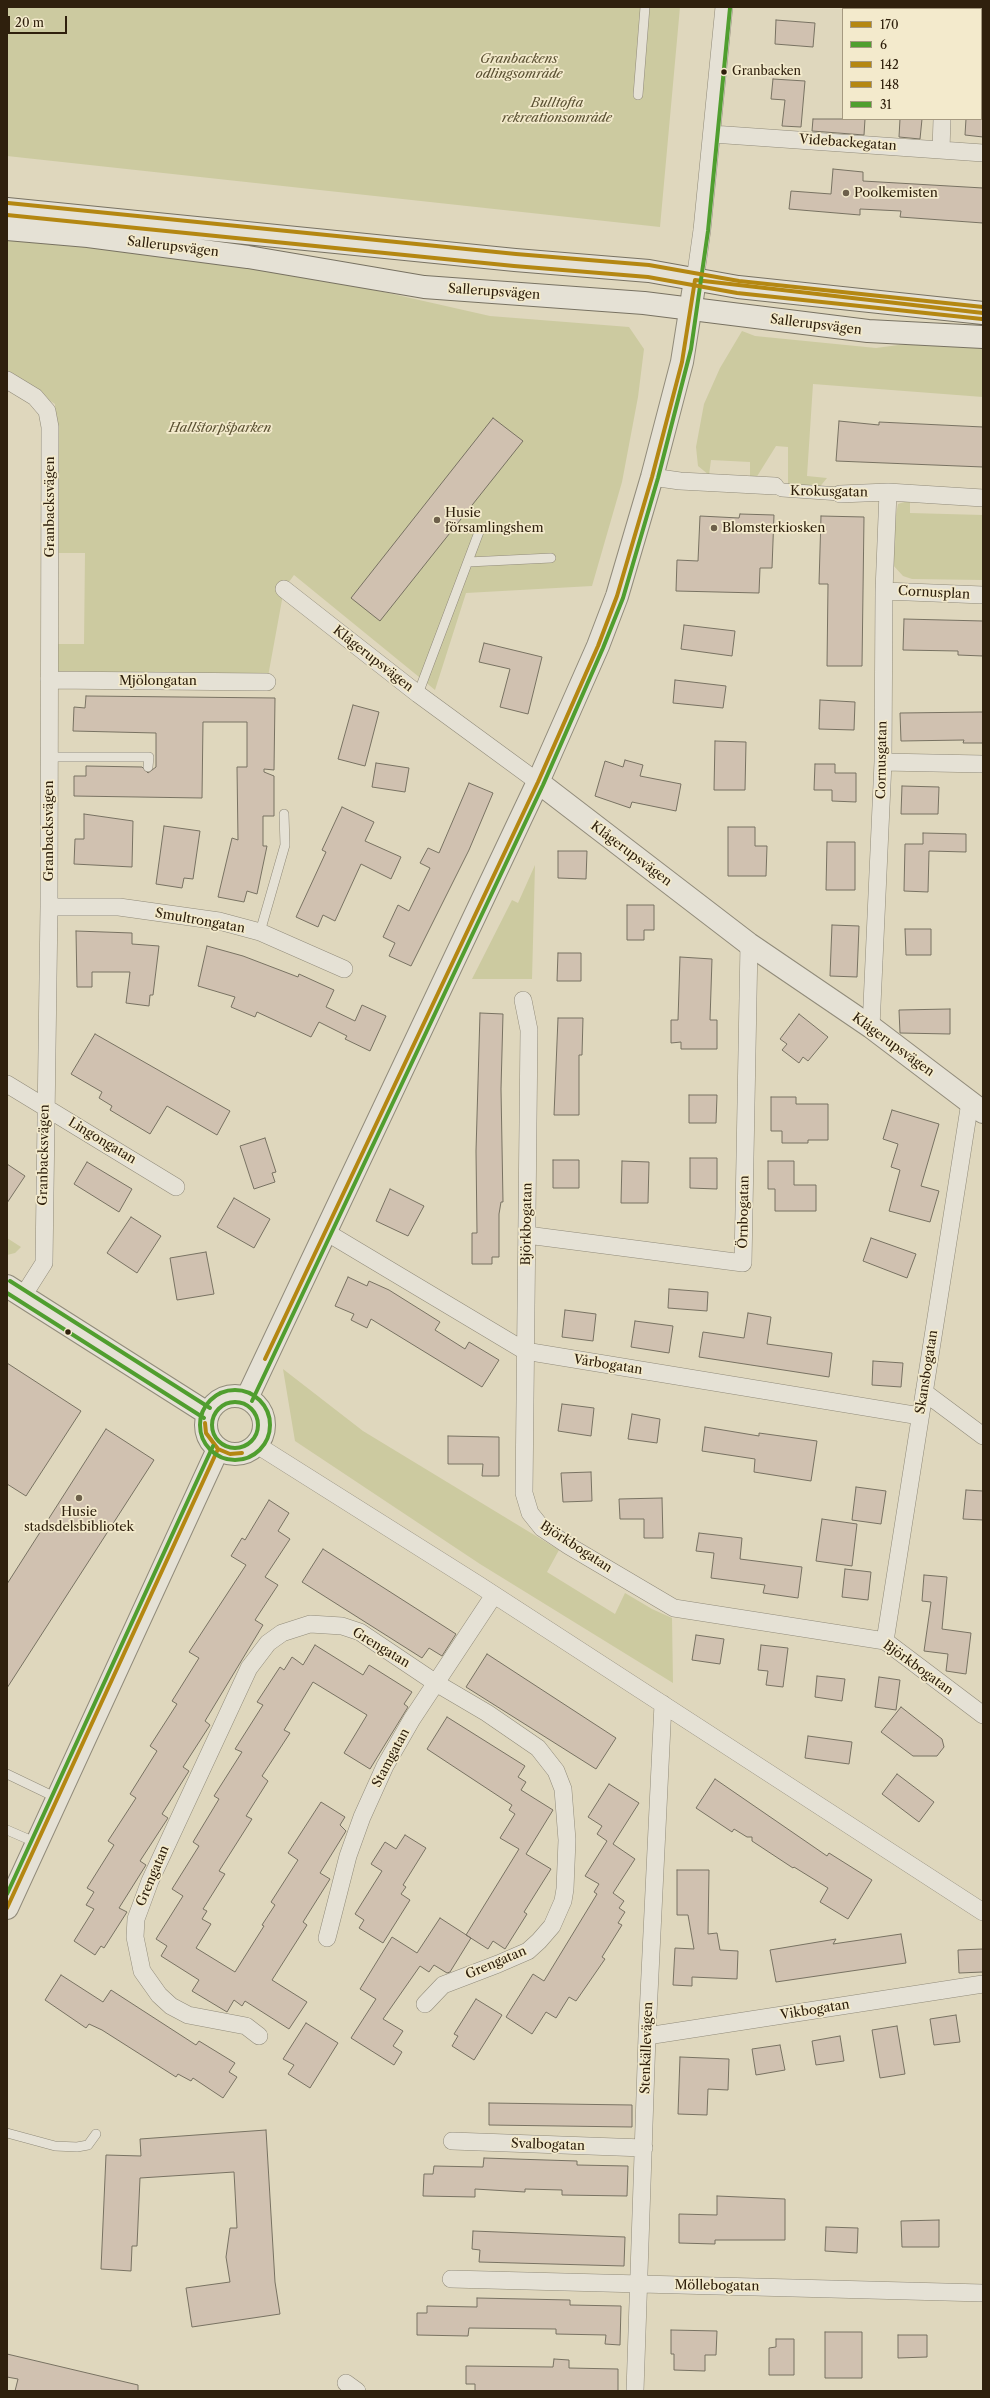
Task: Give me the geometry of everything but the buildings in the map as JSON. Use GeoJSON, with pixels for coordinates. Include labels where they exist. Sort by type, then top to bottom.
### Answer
{"type":"FeatureCollection","features":[{"type":"Feature","properties":{"kind":"street"},"geometry":{"type":"LineString","coordinates":[[247,1398],[538,782],[598,646],[617,596],[652,477],[682,362],[695,280],[712,134],[724,7]]}},
{"type":"Feature","properties":{"kind":"street"},"geometry":{"type":"LineString","coordinates":[[941,150],[942,120]]}},
{"type":"Feature","properties":{"kind":"street","name":"Videbackegatan"},"geometry":{"type":"LineString","coordinates":[[712,134],[983,153]]}},
{"type":"Feature","properties":{"kind":"street","name":"Sallerupsvägen"},"geometry":{"type":"LineString","coordinates":[[7,209],[515,260],[648,271],[695,280],[983,313]]}},
{"type":"Feature","properties":{"kind":"street","name":"Sallerupsvägen"},"geometry":{"type":"LineString","coordinates":[[7,229],[88,236],[248,257],[424,287],[644,303],[910,335],[983,337]]}},
{"type":"Feature","properties":{"kind":"street","name":"Granbacksvägen"},"geometry":{"type":"LineString","coordinates":[[7,380],[35,397],[47,411],[50,427],[48,907],[44,1264],[15,1291]]}},
{"type":"Feature","properties":{"kind":"street","name":"Krokusgatan"},"geometry":{"type":"LineString","coordinates":[[652,477],[680,481],[775,486],[782,490],[840,494],[888,492],[983,498]]}},
{"type":"Feature","properties":{"kind":"street","name":"Cornusgatan"},"geometry":{"type":"LineString","coordinates":[[871,1027],[883,762],[884,591],[888,492]]}},
{"type":"Feature","properties":{"kind":"street","name":"Klågerupsvägen"},"geometry":{"type":"LineString","coordinates":[[284,589],[418,694],[538,782],[749,944],[871,1027],[976,1107]]}},
{"type":"Feature","properties":{"kind":"street","name":"Cornusplan"},"geometry":{"type":"LineString","coordinates":[[884,591],[983,595]]}},
{"type":"Feature","properties":{"kind":"street","name":"Mjölongatan"},"geometry":{"type":"LineString","coordinates":[[49,680],[267,682]]}},
{"type":"Feature","properties":{"kind":"street"},"geometry":{"type":"LineString","coordinates":[[883,762],[983,764]]}},
{"type":"Feature","properties":{"kind":"street","name":"Smultrongatan"},"geometry":{"type":"LineString","coordinates":[[48,907],[119,907],[219,922],[260,932],[344,970]]}},
{"type":"Feature","properties":{"kind":"street","name":"Örnbogatan"},"geometry":{"type":"LineString","coordinates":[[527,1235],[742,1263],[749,944]]}},
{"type":"Feature","properties":{"kind":"street","name":"Björkbogatan"},"geometry":{"type":"LineString","coordinates":[[523,1000],[529,1030],[524,1493],[530,1513],[542,1528],[674,1608],[885,1641],[983,1716]]}},
{"type":"Feature","properties":{"kind":"street","name":"Lingongatan"},"geometry":{"type":"LineString","coordinates":[[7,1084],[176,1187]]}},
{"type":"Feature","properties":{"kind":"street","name":"Skansbogatan"},"geometry":{"type":"LineString","coordinates":[[885,1641],[924,1392],[976,1107]]}},
{"type":"Feature","properties":{"kind":"street","name":"Vårbogatan"},"geometry":{"type":"LineString","coordinates":[[326,1232],[525,1351],[920,1416]]}},
{"type":"Feature","properties":{"kind":"street"},"geometry":{"type":"LineString","coordinates":[[15,1291],[208,1413]]}},
{"type":"Feature","properties":{"kind":"street"},"geometry":{"type":"LineString","coordinates":[[924,1392],[983,1436]]}},
{"type":"Feature","properties":{"kind":"street"},"geometry":{"type":"LineString","coordinates":[[229,1396],[247,1398],[255,1404],[264,1420],[264,1430],[257,1445],[242,1453],[230,1454],[218,1449],[211,1442],[206,1433],[205,1423],[208,1413],[220,1399],[229,1396]]}},
{"type":"Feature","properties":{"kind":"street"},"geometry":{"type":"LineString","coordinates":[[257,1445],[494,1595],[983,1912]]}},
{"type":"Feature","properties":{"kind":"street"},"geometry":{"type":"LineString","coordinates":[[7,1908],[218,1449]]}},
{"type":"Feature","properties":{"kind":"street","name":"Stamgatan"},"geometry":{"type":"LineString","coordinates":[[327,1938],[348,1856],[362,1818],[385,1766],[412,1719],[494,1595]]}},
{"type":"Feature","properties":{"kind":"street","name":"Grengatan"},"geometry":{"type":"LineString","coordinates":[[259,2036],[246,2026],[188,2015],[171,2006],[149,1984],[142,1971],[135,1937],[136,1919],[141,1902],[249,1668],[268,1643],[282,1633],[310,1624],[342,1626],[360,1632],[436,1683],[516,1732],[538,1748],[547,1758],[556,1771],[563,1789],[567,1815],[567,1866],[563,1901],[552,1926],[539,1941],[516,1957],[443,1985],[425,2004]]}},
{"type":"Feature","properties":{"kind":"street","name":"Stenkällevägen"},"geometry":{"type":"LineString","coordinates":[[635,2391],[647,2036],[663,1704]]}},
{"type":"Feature","properties":{"kind":"street","name":"Vikbogatan"},"geometry":{"type":"LineString","coordinates":[[647,2036],[983,1984]]}},
{"type":"Feature","properties":{"kind":"street","name":"Svalbogatan"},"geometry":{"type":"LineString","coordinates":[[452,2141],[644,2148]]}},
{"type":"Feature","properties":{"kind":"street","name":"Möllebogatan"},"geometry":{"type":"LineString","coordinates":[[450,2279],[983,2293]]}},
{"type":"Feature","properties":{"kind":"lane"},"geometry":{"type":"LineString","coordinates":[[638,94],[645,7]]}},
{"type":"Feature","properties":{"kind":"lane"},"geometry":{"type":"LineString","coordinates":[[418,694],[479,532]]}},
{"type":"Feature","properties":{"kind":"lane"},"geometry":{"type":"LineString","coordinates":[[468,562],[552,558]]}},
{"type":"Feature","properties":{"kind":"lane"},"geometry":{"type":"LineString","coordinates":[[49,757],[148,757],[148,767]]}},
{"type":"Feature","properties":{"kind":"lane"},"geometry":{"type":"LineString","coordinates":[[260,932],[285,845],[284,814]]}},
{"type":"Feature","properties":{"kind":"lane"},"geometry":{"type":"LineString","coordinates":[[7,1774],[57,1798]]}},
{"type":"Feature","properties":{"kind":"lane"},"geometry":{"type":"LineString","coordinates":[[7,1830],[37,1842]]}},
{"type":"Feature","properties":{"kind":"lane"},"geometry":{"type":"LineString","coordinates":[[7,2133],[55,2146],[77,2147],[88,2145],[96,2134]]}},
{"type":"Feature","properties":{"kind":"green space","name":"Bulltofta rekreationsområde"},"geometry":{"type":"Polygon","coordinates":[[[7,7],[680,7],[660,227],[7,156],[7,7]]]}},
{"type":"Feature","properties":{"kind":"green space","name":"Hallstorpsparken"},"geometry":{"type":"Polygon","coordinates":[[[7,240],[189,256],[313,276],[490,316],[629,327],[644,349],[638,397],[622,482],[592,586],[466,593],[435,690],[294,575],[284,589],[267,682],[49,680],[55,644],[84,644],[85,553],[55,553],[55,404],[7,371],[7,240]]]}},
{"type":"Feature","properties":{"kind":"green space"},"geometry":{"type":"Polygon","coordinates":[[[742,331],[755,336],[876,348],[906,344],[983,346],[983,397],[813,384],[807,476],[827,478],[818,489],[788,488],[788,447],[776,446],[756,478],[750,478],[750,462],[711,460],[709,475],[698,466],[696,447],[704,404],[720,368],[742,331]]]}},
{"type":"Feature","properties":{"kind":"green space"},"geometry":{"type":"Polygon","coordinates":[[[910,500],[910,513],[983,515],[983,580],[912,579],[903,576],[892,564],[893,531],[898,504],[910,500]]]}},
{"type":"Feature","properties":{"kind":"green space"},"geometry":{"type":"Polygon","coordinates":[[[535,865],[532,979],[472,979],[512,900],[518,903],[535,865]]]}},
{"type":"Feature","properties":{"kind":"green space"},"geometry":{"type":"Polygon","coordinates":[[[7,1238],[21,1247],[15,1253],[7,1255],[7,1238]]]}},
{"type":"Feature","properties":{"kind":"green space"},"geometry":{"type":"Polygon","coordinates":[[[283,1369],[363,1431],[559,1550],[547,1572],[615,1614],[625,1593],[652,1609],[672,1618],[673,1683],[480,1564],[295,1441],[283,1369]]]}},
{"type":"Feature","properties":{"kind":"transit line","name":"6"},"geometry":{"type":"LineString","coordinates":[[252,1401],[543,785],[603,648],[623,598],[658,478],[691,349],[708,231],[730,8]]}},
{"type":"Feature","properties":{"kind":"transit line","name":"148"},"geometry":{"type":"LineString","coordinates":[[8,203],[516,254],[649,265],[739,281],[983,307]]}},
{"type":"Feature","properties":{"kind":"transit line","name":"142"},"geometry":{"type":"LineString","coordinates":[[7,215],[514,266],[648,277],[737,293],[982,319]]}},
{"type":"Feature","properties":{"kind":"transit line","name":"170"},"geometry":{"type":"LineString","coordinates":[[265,1359],[538,782],[598,646],[617,596],[652,477],[682,362],[695,280],[983,313]]}},
{"type":"Feature","properties":{"kind":"transit line","name":"31"},"geometry":{"type":"LineString","coordinates":[[10,1281],[210,1408]]}},
{"type":"Feature","properties":{"kind":"transit line","name":"6"},"geometry":{"type":"LineString","coordinates":[[7,1293],[204,1418]]}},
{"type":"Feature","properties":{"kind":"transit line","name":"6"},"geometry":{"type":"LineString","coordinates":[[228,1390],[242,1390],[255,1396],[264,1405],[268,1411],[270,1425],[268,1439],[260,1450],[249,1458],[242,1460],[228,1460],[221,1458],[210,1450],[202,1439],[200,1432],[200,1418],[202,1411],[210,1400],[221,1392],[228,1390]]}},
{"type":"Feature","properties":{"kind":"transit line","name":"31"},"geometry":{"type":"LineString","coordinates":[[235,1402],[248,1406],[254,1412],[258,1425],[254,1438],[248,1444],[235,1448],[222,1444],[216,1438],[212,1425],[216,1412],[222,1406],[235,1402]]}},
{"type":"Feature","properties":{"kind":"transit line","name":"170"},"geometry":{"type":"LineString","coordinates":[[205,1423],[206,1433],[218,1449],[230,1454],[242,1453]]}},
{"type":"Feature","properties":{"kind":"transit line","name":"31"},"geometry":{"type":"LineString","coordinates":[[7,1894],[213,1446]]}},
{"type":"Feature","properties":{"kind":"transit line","name":"170"},"geometry":{"type":"LineString","coordinates":[[7,1908],[218,1449]]}},
{"type":"Feature","properties":{"kind":"place","name":"Granbacken"},"geometry":{"type":"Point","coordinates":[724,72]}},
{"type":"Feature","properties":{"kind":"place","name":"Poolkemisten"},"geometry":{"type":"Point","coordinates":[846,193]}},
{"type":"Feature","properties":{"kind":"place","name":"Husie församlingshem"},"geometry":{"type":"Point","coordinates":[437,520]}},
{"type":"Feature","properties":{"kind":"place","name":"Blomsterkiosken"},"geometry":{"type":"Point","coordinates":[714,528]}},
{"type":"Feature","properties":{"kind":"place","name":"Husie stadsdelsbibliotek"},"geometry":{"type":"Point","coordinates":[79,1498]}},
{"type":"Feature","properties":{"kind":"park label","name":"Granbackens odlingsområde"},"geometry":{"type":"Point","coordinates":[519,66]}}]}
